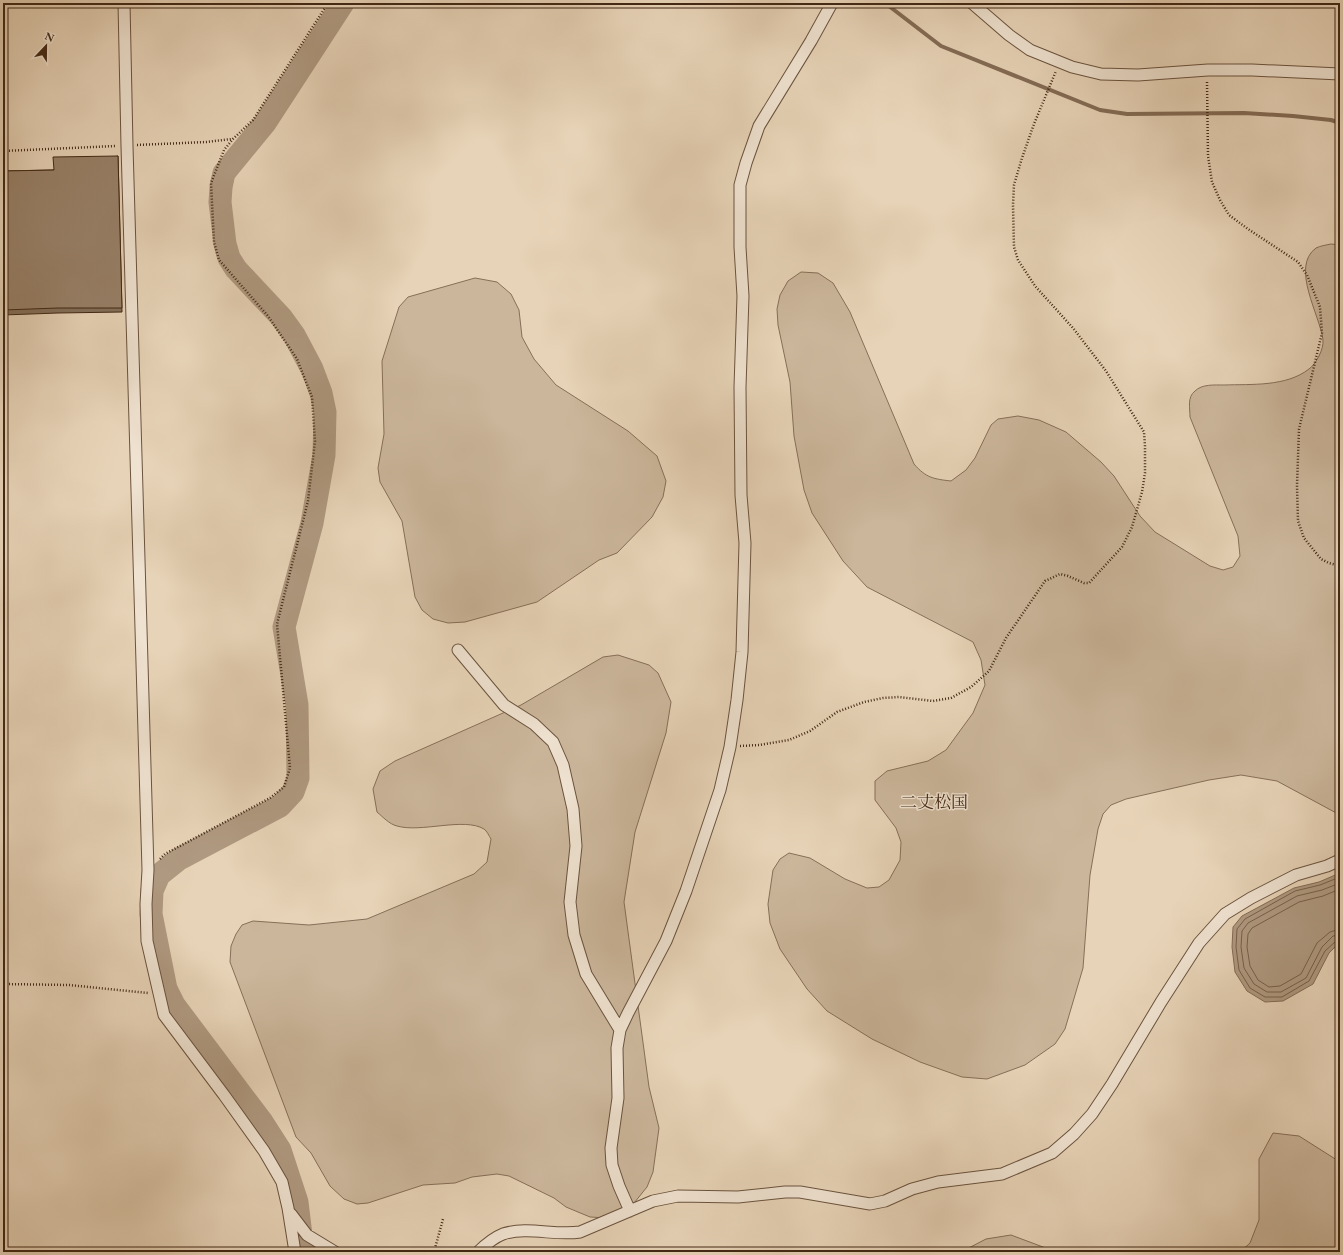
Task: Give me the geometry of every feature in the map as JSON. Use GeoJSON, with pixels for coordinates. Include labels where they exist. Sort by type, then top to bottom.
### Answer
{"type":"FeatureCollection","features":[{"type":"Feature","properties":{"kind":"street"},"geometry":{"type":"LineString","coordinates":[[124,3],[148,870],[146,904],[148,941],[164,1015],[264,1151],[282,1182],[295,1252]]}},
{"type":"Feature","properties":{"kind":"street"},"geometry":{"type":"LineString","coordinates":[[630,1211],[612,1165],[612,1148],[618,1098],[617,1048],[620,1030],[666,941],[686,890],[720,790],[730,747],[737,700],[742,652],[745,543],[741,496],[740,387],[743,296],[740,239],[740,185],[759,126],[812,41],[832,3]]}},
{"type":"Feature","properties":{"kind":"street"},"geometry":{"type":"LineString","coordinates":[[972,3],[1009,36],[1030,50],[1060,63],[1101,74],[1138,75],[1208,70],[1252,70],[1340,74]]}},
{"type":"Feature","properties":{"kind":"street"},"geometry":{"type":"LineString","coordinates":[[458,650],[504,706],[534,724],[553,742],[563,765],[573,809],[576,846],[570,902],[574,936],[586,974],[620,1030]]}},
{"type":"Feature","properties":{"kind":"street"},"geometry":{"type":"LineString","coordinates":[[478,1252],[492,1239],[503,1234],[518,1231],[567,1234],[580,1232],[653,1201],[678,1196],[738,1197],[785,1192],[800,1192],[870,1204],[885,1201],[912,1189],[938,1182],[1002,1174],[1052,1153],[1074,1134],[1092,1114],[1199,943],[1225,914],[1251,898],[1296,875],[1327,866],[1340,860]]}},
{"type":"Feature","properties":{"kind":"street"},"geometry":{"type":"LineString","coordinates":[[288,1208],[297,1223],[307,1235],[335,1252]]}},
{"type":"Feature","properties":{"kind":"path"},"geometry":{"type":"LineString","coordinates":[[148,870],[165,854],[270,798],[284,787],[290,768],[277,624],[308,501],[314,441],[312,397],[297,359],[268,316],[219,260],[214,242],[211,183],[224,150],[253,120],[328,3]]}},
{"type":"Feature","properties":{"kind":"path"},"geometry":{"type":"LineString","coordinates":[[730,747],[759,745],[789,740],[810,731],[837,712],[864,702],[883,698],[899,697],[933,701],[951,698],[971,687],[988,671],[1006,638],[1045,580],[1060,574],[1084,583],[1089,583],[1122,547],[1132,526],[1142,492],[1145,473],[1144,432],[1106,371],[1073,328],[1035,286],[1018,260],[1014,246],[1014,185],[1034,124],[1060,63]]}},
{"type":"Feature","properties":{"kind":"path"},"geometry":{"type":"LineString","coordinates":[[1208,70],[1206,87],[1208,156],[1212,182],[1220,200],[1229,214],[1248,229],[1298,262],[1307,275],[1320,307],[1322,333],[1299,429],[1297,486],[1298,521],[1304,538],[1321,559],[1340,566]]}},
{"type":"Feature","properties":{"kind":"path"},"geometry":{"type":"LineString","coordinates":[[3,150],[127,146],[206,142],[233,139]]}},
{"type":"Feature","properties":{"kind":"path"},"geometry":{"type":"LineString","coordinates":[[3,984],[70,985],[159,994]]}},
{"type":"Feature","properties":{"kind":"path"},"geometry":{"type":"LineString","coordinates":[[434,1252],[443,1219]]}},
{"type":"Feature","properties":{"kind":"shaded area"},"geometry":{"type":"Polygon","coordinates":[[[1331,244],[1340,245],[1340,815],[1277,781],[1241,775],[1209,780],[1126,799],[1111,805],[1103,814],[1098,829],[1090,875],[1083,968],[1065,1029],[1055,1044],[1025,1065],[987,1079],[962,1077],[920,1062],[872,1039],[827,1011],[807,989],[780,949],[770,923],[768,904],[773,870],[780,859],[789,853],[810,858],[845,879],[867,888],[879,887],[889,880],[900,860],[901,842],[896,828],[875,800],[875,781],[887,771],[928,761],[946,750],[973,713],[985,685],[981,660],[973,642],[867,587],[843,561],[812,513],[804,490],[794,436],[790,382],[778,325],[777,309],[780,295],[788,281],[801,272],[818,273],[833,283],[850,312],[914,464],[926,475],[951,481],[966,470],[975,458],[991,425],[998,419],[1018,416],[1039,420],[1066,432],[1101,462],[1114,476],[1140,516],[1155,532],[1210,566],[1223,570],[1233,567],[1240,556],[1238,536],[1190,417],[1191,396],[1192,393],[1201,387],[1208,385],[1279,382],[1300,375],[1312,367],[1321,352],[1323,340],[1309,292],[1306,279],[1306,267],[1309,256],[1316,248],[1331,244]]]}},
{"type":"Feature","properties":{"kind":"shaded area"},"geometry":{"type":"Polygon","coordinates":[[[475,278],[497,282],[511,294],[519,310],[522,337],[534,359],[556,385],[628,431],[657,456],[666,481],[663,497],[652,517],[617,553],[599,560],[537,602],[465,622],[448,623],[433,619],[422,610],[415,597],[402,521],[380,482],[378,468],[384,434],[382,361],[399,307],[408,297],[475,278]]]}},
{"type":"Feature","properties":{"kind":"shaded area"},"geometry":{"type":"Polygon","coordinates":[[[618,655],[649,665],[658,673],[671,702],[666,733],[635,832],[624,902],[649,1087],[659,1128],[653,1172],[647,1187],[630,1208],[607,1218],[590,1217],[566,1207],[554,1198],[509,1176],[497,1174],[472,1177],[455,1183],[423,1185],[368,1203],[357,1204],[344,1199],[330,1186],[311,1153],[296,1137],[230,962],[231,946],[236,934],[242,925],[253,921],[309,925],[367,919],[474,874],[487,862],[491,839],[487,832],[476,826],[465,824],[407,828],[391,824],[377,812],[373,789],[380,771],[395,761],[521,705],[603,657],[618,655]]]}},
{"type":"Feature","properties":{"kind":"shaded area"},"geometry":{"type":"Polygon","coordinates":[[[1273,1133],[1299,1136],[1340,1162],[1340,1252],[1240,1252],[1250,1243],[1259,1220],[1259,1159],[1273,1133]]]}},
{"type":"Feature","properties":{"kind":"shaded area"},"geometry":{"type":"Polygon","coordinates":[[[1011,1235],[1051,1250],[1051,1252],[961,1252],[986,1239],[1011,1235]]]}},
{"type":"Feature","properties":{"kind":"water"},"geometry":{"type":"Polygon","coordinates":[[[1340,873],[1340,942],[1329,953],[1313,984],[1283,1001],[1265,1002],[1247,991],[1235,972],[1232,947],[1233,927],[1242,916],[1294,888],[1319,882],[1340,873]]]}},
{"type":"Feature","properties":{"kind":"building"},"geometry":{"type":"Polygon","coordinates":[[[118,156],[122,308],[3,310],[3,171],[54,170],[53,157],[118,156]]]}},
{"type":"Feature","properties":{"kind":"waterway"},"geometry":{"type":"LineString","coordinates":[[303,1252],[297,1202],[280,1150],[262,1122],[174,1005],[166,989],[151,914],[152,891],[159,875],[179,859],[280,806],[293,792],[298,778],[297,705],[284,627],[312,523],[324,455],[325,412],[321,393],[312,369],[294,335],[281,317],[236,269],[229,258],[225,244],[220,202],[224,173],[265,123],[343,3]]}},
{"type":"Feature","properties":{"kind":"waterway"},"geometry":{"type":"LineString","coordinates":[[885,3],[941,46],[1100,110],[1127,114],[1244,113],[1293,116],[1331,120],[1340,123]]}},
{"type":"Feature","properties":{"kind":"district","name":"二丈松国"},"geometry":{"type":"Point","coordinates":[934,802]}}]}
